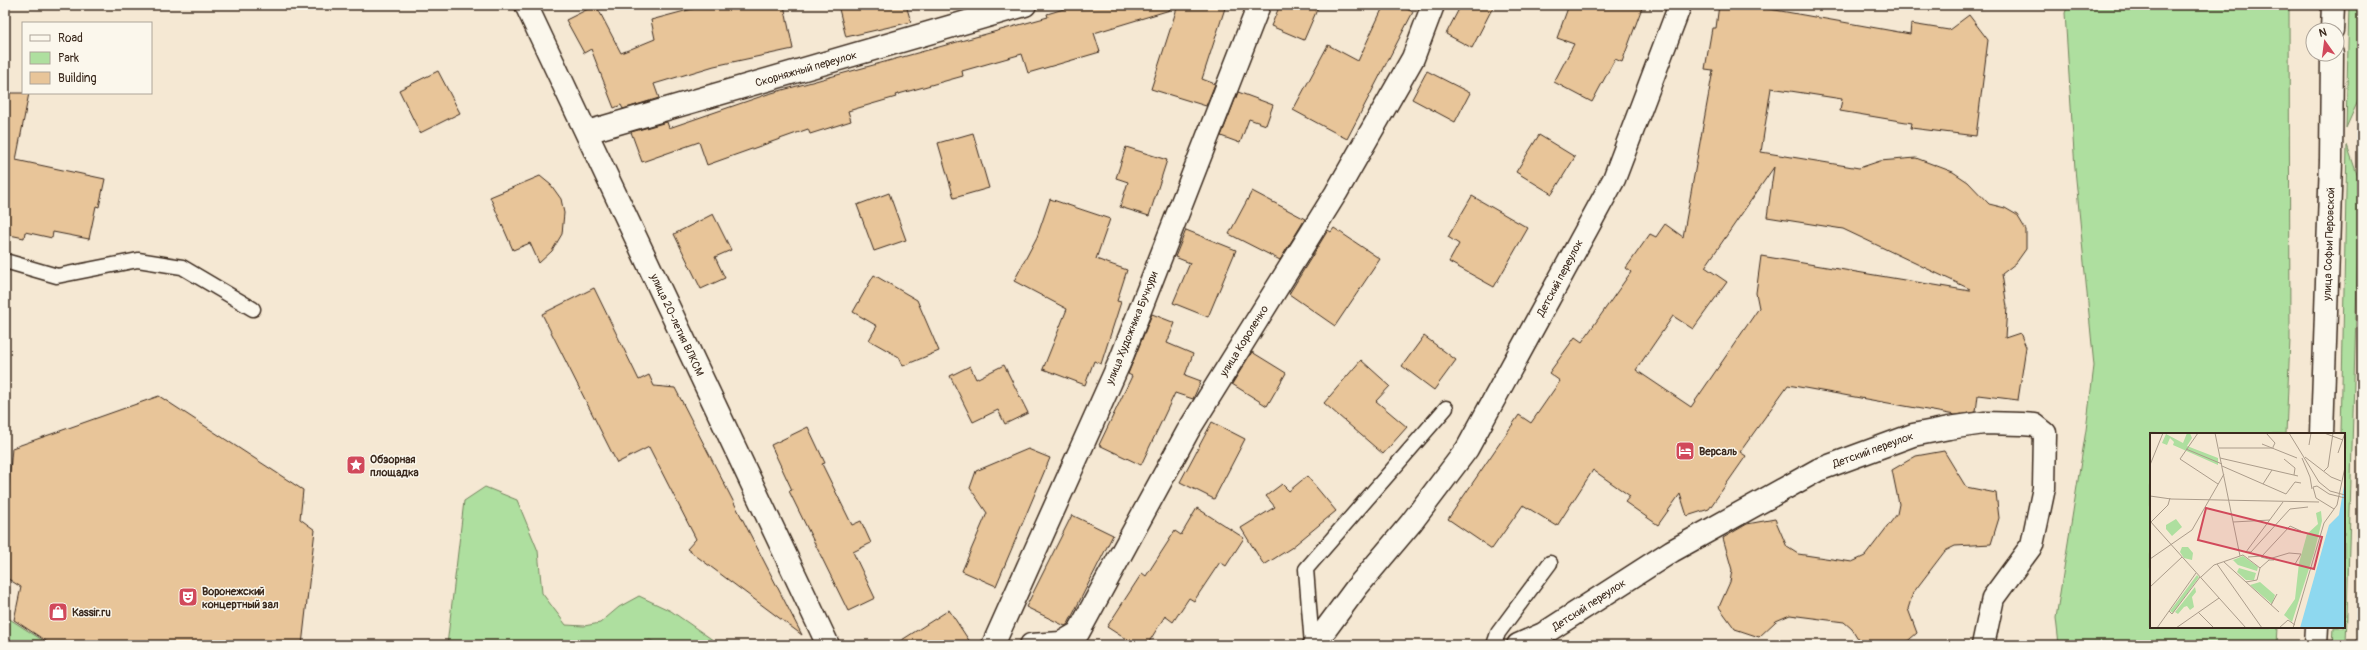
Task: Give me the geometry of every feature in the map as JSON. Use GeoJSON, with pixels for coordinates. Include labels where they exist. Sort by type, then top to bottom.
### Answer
{"type":"FeatureCollection","features":[{"type":"Feature","properties":{"kind":"street","name":"улица 20-летия ВЛКСМ"},"geometry":{"type":"LineString","coordinates":[[526,5],[828,645]]}},
{"type":"Feature","properties":{"kind":"street","name":"Скорняжный переулок"},"geometry":{"type":"LineString","coordinates":[[587,132],[1025,5]]}},
{"type":"Feature","properties":{"kind":"street","name":"улица Художника Бучкури"},"geometry":{"type":"LineString","coordinates":[[992,645],[1121,359],[1259,5]]}},
{"type":"Feature","properties":{"kind":"street","name":"улица Короленко"},"geometry":{"type":"LineString","coordinates":[[1031,645],[1061,643],[1078,633],[1188,431],[1336,193],[1413,58],[1433,5]]}},
{"type":"Feature","properties":{"kind":"street","name":"Детский переулок"},"geometry":{"type":"LineString","coordinates":[[1313,645],[1357,588],[1411,523],[1467,449],[1614,179],[1680,5]]}},
{"type":"Feature","properties":{"kind":"street"},"geometry":{"type":"LineString","coordinates":[[2332,22],[2333,5]]}},
{"type":"Feature","properties":{"kind":"street","name":"улица Софьи Перовской"},"geometry":{"type":"LineString","coordinates":[[2322,433],[2332,160],[2332,62]]}},
{"type":"Feature","properties":{"kind":"street","name":"Детский переулок"},"geometry":{"type":"LineString","coordinates":[[1518,645],[1543,634],[1672,551],[1818,470],[1913,435],[1984,423],[2035,425],[2045,433],[2044,488],[2032,545],[1993,598],[1983,645]]}},
{"type":"Feature","properties":{"kind":"street"},"geometry":{"type":"LineString","coordinates":[[2316,628],[2316,645]]}},
{"type":"Feature","properties":{"kind":"lane"},"geometry":{"type":"LineString","coordinates":[[5,261],[57,276],[138,260],[182,268],[253,309]]}},
{"type":"Feature","properties":{"kind":"lane"},"geometry":{"type":"LineString","coordinates":[[1313,645],[1306,569],[1446,408]]}},
{"type":"Feature","properties":{"kind":"lane"},"geometry":{"type":"LineString","coordinates":[[1494,645],[1498,633],[1550,563]]}},
{"type":"Feature","properties":{"kind":"green space"},"geometry":{"type":"Polygon","coordinates":[[[2068,5],[2289,5],[2290,339],[2286,433],[2150,433],[2150,628],[2278,628],[2277,645],[2059,645],[2056,618],[2086,430],[2094,366],[2075,169],[2065,13],[2068,5]]]}},
{"type":"Feature","properties":{"kind":"green space"},"geometry":{"type":"Polygon","coordinates":[[[2349,5],[2362,5],[2362,92],[2346,128],[2349,5]]]}},
{"type":"Feature","properties":{"kind":"green space"},"geometry":{"type":"Polygon","coordinates":[[[2347,145],[2360,183],[2346,645],[2333,645],[2334,628],[2345,628],[2345,433],[2341,433],[2347,145]]]}},
{"type":"Feature","properties":{"kind":"green space"},"geometry":{"type":"Polygon","coordinates":[[[485,487],[517,500],[538,551],[542,593],[566,625],[584,626],[600,623],[619,607],[639,596],[671,611],[720,645],[659,645],[650,640],[636,645],[447,645],[464,501],[485,487]]]}},
{"type":"Feature","properties":{"kind":"green space"},"geometry":{"type":"Polygon","coordinates":[[[5,616],[50,645],[5,645],[5,616]]]}},
{"type":"Feature","properties":{"kind":"building"},"geometry":{"type":"Polygon","coordinates":[[[596,5],[621,53],[655,39],[651,20],[707,5],[784,5],[793,49],[714,66],[654,84],[659,98],[623,109],[621,105],[614,108],[591,49],[584,53],[566,20],[596,5]]]}},
{"type":"Feature","properties":{"kind":"building"},"geometry":{"type":"Polygon","coordinates":[[[838,5],[906,5],[911,22],[846,37],[838,5]]]}},
{"type":"Feature","properties":{"kind":"building"},"geometry":{"type":"Polygon","coordinates":[[[1077,5],[1169,5],[1170,10],[1094,33],[1100,52],[1028,73],[1022,54],[962,71],[963,76],[895,95],[896,97],[848,111],[851,121],[810,134],[808,129],[707,165],[699,142],[642,162],[631,132],[667,122],[669,128],[768,94],[1048,17],[1047,14],[1077,5]]]}},
{"type":"Feature","properties":{"kind":"building"},"geometry":{"type":"Polygon","coordinates":[[[1178,5],[1226,5],[1202,79],[1215,84],[1206,106],[1151,89],[1178,5]]]}},
{"type":"Feature","properties":{"kind":"building"},"geometry":{"type":"Polygon","coordinates":[[[1280,5],[1319,5],[1304,40],[1271,26],[1280,5]]]}},
{"type":"Feature","properties":{"kind":"building"},"geometry":{"type":"Polygon","coordinates":[[[1384,5],[1398,5],[1413,12],[1347,139],[1293,110],[1328,45],[1358,61],[1384,5]]]}},
{"type":"Feature","properties":{"kind":"building"},"geometry":{"type":"Polygon","coordinates":[[[1461,5],[1494,5],[1472,48],[1446,34],[1461,5]]]}},
{"type":"Feature","properties":{"kind":"building"},"geometry":{"type":"Polygon","coordinates":[[[1569,5],[1643,5],[1622,62],[1615,59],[1592,102],[1554,82],[1574,44],[1557,38],[1569,5]]]}},
{"type":"Feature","properties":{"kind":"building"},"geometry":{"type":"Polygon","coordinates":[[[1719,5],[1747,5],[1910,34],[1911,24],[1949,30],[1969,15],[1988,40],[1976,136],[1911,128],[1912,123],[1840,111],[1842,99],[1771,88],[1761,152],[1859,168],[1880,161],[1916,158],[1953,172],[1968,182],[1989,204],[2005,208],[2017,215],[2026,230],[2026,249],[2016,263],[2002,274],[2007,307],[2005,338],[2020,333],[2026,347],[2018,400],[1978,395],[1976,412],[1955,415],[1788,385],[1740,452],[1746,456],[1709,509],[1687,516],[1680,494],[1658,525],[1625,502],[1630,496],[1593,470],[1557,526],[1523,505],[1492,549],[1448,519],[1519,415],[1531,423],[1560,381],[1549,373],[1575,337],[1582,342],[1631,272],[1626,268],[1650,234],[1656,237],[1665,224],[1683,237],[1713,70],[1705,69],[1712,28],[1716,28],[1719,5]],[[1774,167],[1705,267],[1727,282],[1693,329],[1673,316],[1636,370],[1691,407],[1759,308],[1756,293],[1761,256],[1970,291],[1970,289],[1843,229],[1767,217],[1774,167]]]}},
{"type":"Feature","properties":{"kind":"building"},"geometry":{"type":"Polygon","coordinates":[[[438,71],[460,113],[420,133],[399,90],[438,71]]]}},
{"type":"Feature","properties":{"kind":"building"},"geometry":{"type":"Polygon","coordinates":[[[1427,71],[1470,93],[1455,122],[1412,99],[1427,71]]]}},
{"type":"Feature","properties":{"kind":"building"},"geometry":{"type":"Polygon","coordinates":[[[1238,92],[1273,105],[1266,125],[1249,119],[1240,143],[1221,136],[1238,92]]]}},
{"type":"Feature","properties":{"kind":"building"},"geometry":{"type":"Polygon","coordinates":[[[5,93],[22,93],[29,94],[16,160],[105,179],[99,207],[96,206],[89,239],[53,232],[52,238],[25,232],[24,238],[5,234],[5,93]]]}},
{"type":"Feature","properties":{"kind":"building"},"geometry":{"type":"Polygon","coordinates":[[[973,133],[989,188],[954,198],[938,143],[973,133]]]}},
{"type":"Feature","properties":{"kind":"building"},"geometry":{"type":"Polygon","coordinates":[[[1539,135],[1575,157],[1552,194],[1516,172],[1539,135]]]}},
{"type":"Feature","properties":{"kind":"building"},"geometry":{"type":"Polygon","coordinates":[[[1126,147],[1167,160],[1149,216],[1120,207],[1128,182],[1116,178],[1126,147]]]}},
{"type":"Feature","properties":{"kind":"building"},"geometry":{"type":"Polygon","coordinates":[[[540,176],[551,185],[561,199],[564,213],[562,234],[552,251],[539,263],[530,243],[513,250],[490,197],[540,176]]]}},
{"type":"Feature","properties":{"kind":"building"},"geometry":{"type":"Polygon","coordinates":[[[1252,191],[1305,219],[1280,260],[1229,234],[1252,191]]]}},
{"type":"Feature","properties":{"kind":"building"},"geometry":{"type":"Polygon","coordinates":[[[889,193],[906,240],[874,251],[857,205],[889,193]]]}},
{"type":"Feature","properties":{"kind":"building"},"geometry":{"type":"Polygon","coordinates":[[[1472,196],[1528,228],[1494,287],[1449,262],[1459,244],[1448,237],[1472,196]]]}},
{"type":"Feature","properties":{"kind":"building"},"geometry":{"type":"Polygon","coordinates":[[[1050,199],[1110,219],[1096,259],[1127,270],[1117,301],[1121,302],[1101,364],[1094,361],[1085,385],[1043,369],[1067,309],[1014,281],[1037,237],[1050,199]]]}},
{"type":"Feature","properties":{"kind":"building"},"geometry":{"type":"Polygon","coordinates":[[[713,214],[731,250],[715,257],[725,278],[701,289],[674,234],[713,214]]]}},
{"type":"Feature","properties":{"kind":"building"},"geometry":{"type":"Polygon","coordinates":[[[1334,228],[1380,259],[1335,326],[1289,294],[1328,230],[1331,232],[1334,228]]]}},
{"type":"Feature","properties":{"kind":"building"},"geometry":{"type":"Polygon","coordinates":[[[1186,230],[1236,250],[1208,317],[1173,303],[1190,263],[1175,257],[1186,230]]]}},
{"type":"Feature","properties":{"kind":"building"},"geometry":{"type":"Polygon","coordinates":[[[874,275],[917,300],[939,351],[903,366],[899,357],[869,340],[877,326],[853,312],[874,275]]]}},
{"type":"Feature","properties":{"kind":"building"},"geometry":{"type":"Polygon","coordinates":[[[594,288],[639,380],[649,375],[654,386],[675,388],[802,635],[687,549],[696,539],[649,447],[617,463],[542,314],[594,288]]]}},
{"type":"Feature","properties":{"kind":"building"},"geometry":{"type":"Polygon","coordinates":[[[1152,314],[1175,323],[1167,343],[1193,354],[1185,375],[1201,381],[1193,399],[1175,393],[1141,465],[1099,445],[1132,376],[1128,374],[1152,314]]]}},
{"type":"Feature","properties":{"kind":"building"},"geometry":{"type":"Polygon","coordinates":[[[1424,336],[1456,360],[1434,390],[1402,366],[1424,336]]]}},
{"type":"Feature","properties":{"kind":"building"},"geometry":{"type":"Polygon","coordinates":[[[1252,352],[1286,373],[1267,406],[1232,384],[1252,352]]]}},
{"type":"Feature","properties":{"kind":"building"},"geometry":{"type":"Polygon","coordinates":[[[1361,360],[1390,386],[1376,401],[1407,427],[1383,454],[1324,403],[1361,360]]]}},
{"type":"Feature","properties":{"kind":"building"},"geometry":{"type":"Polygon","coordinates":[[[1004,365],[1028,413],[1005,424],[998,410],[973,422],[950,376],[970,366],[976,379],[1004,365]]]}},
{"type":"Feature","properties":{"kind":"building"},"geometry":{"type":"Polygon","coordinates":[[[159,396],[303,490],[300,519],[315,530],[302,645],[52,645],[14,620],[21,587],[5,577],[5,526],[12,448],[159,396]]]}},
{"type":"Feature","properties":{"kind":"building"},"geometry":{"type":"Polygon","coordinates":[[[1212,422],[1245,439],[1214,499],[1180,482],[1212,422]]]}},
{"type":"Feature","properties":{"kind":"building"},"geometry":{"type":"Polygon","coordinates":[[[808,427],[825,463],[822,464],[852,525],[861,521],[871,543],[853,552],[875,598],[848,611],[789,491],[792,490],[771,445],[808,427]]]}},
{"type":"Feature","properties":{"kind":"building"},"geometry":{"type":"Polygon","coordinates":[[[1028,449],[1050,458],[996,586],[962,571],[987,513],[970,488],[976,471],[1028,449]]]}},
{"type":"Feature","properties":{"kind":"building"},"geometry":{"type":"Polygon","coordinates":[[[1944,451],[1966,487],[1996,493],[1999,518],[1991,544],[1955,546],[1945,551],[1913,593],[1908,609],[1917,633],[1903,645],[1862,645],[1852,629],[1844,622],[1790,615],[1776,621],[1759,637],[1735,629],[1719,607],[1730,582],[1732,570],[1723,538],[1747,524],[1775,519],[1787,547],[1798,554],[1852,562],[1865,556],[1897,514],[1899,504],[1892,470],[1916,456],[1944,451]]]}},
{"type":"Feature","properties":{"kind":"building"},"geometry":{"type":"Polygon","coordinates":[[[1307,476],[1336,511],[1291,548],[1264,565],[1241,528],[1275,507],[1266,496],[1282,484],[1289,491],[1307,476]]]}},
{"type":"Feature","properties":{"kind":"building"},"geometry":{"type":"Polygon","coordinates":[[[1197,508],[1244,538],[1226,566],[1220,562],[1194,601],[1189,598],[1173,622],[1165,616],[1147,645],[1135,645],[1107,627],[1142,573],[1146,576],[1175,531],[1181,535],[1197,508]]]}},
{"type":"Feature","properties":{"kind":"building"},"geometry":{"type":"Polygon","coordinates":[[[1072,515],[1113,535],[1068,624],[1065,626],[1026,607],[1072,515]]]}},
{"type":"Feature","properties":{"kind":"building"},"geometry":{"type":"Polygon","coordinates":[[[949,610],[972,645],[894,645],[949,610]]]}},
{"type":"Feature","properties":{"kind":"place","name":"Версаль"},"geometry":{"type":"Point","coordinates":[1685,451]}},
{"type":"Feature","properties":{"kind":"place","name":"Обзорная площадка"},"geometry":{"type":"Point","coordinates":[356,465]}},
{"type":"Feature","properties":{"kind":"place","name":"Воронежский концертный зал"},"geometry":{"type":"Point","coordinates":[188,597]}},
{"type":"Feature","properties":{"kind":"place","name":"Kassir.ru"},"geometry":{"type":"Point","coordinates":[58,612]}}]}
